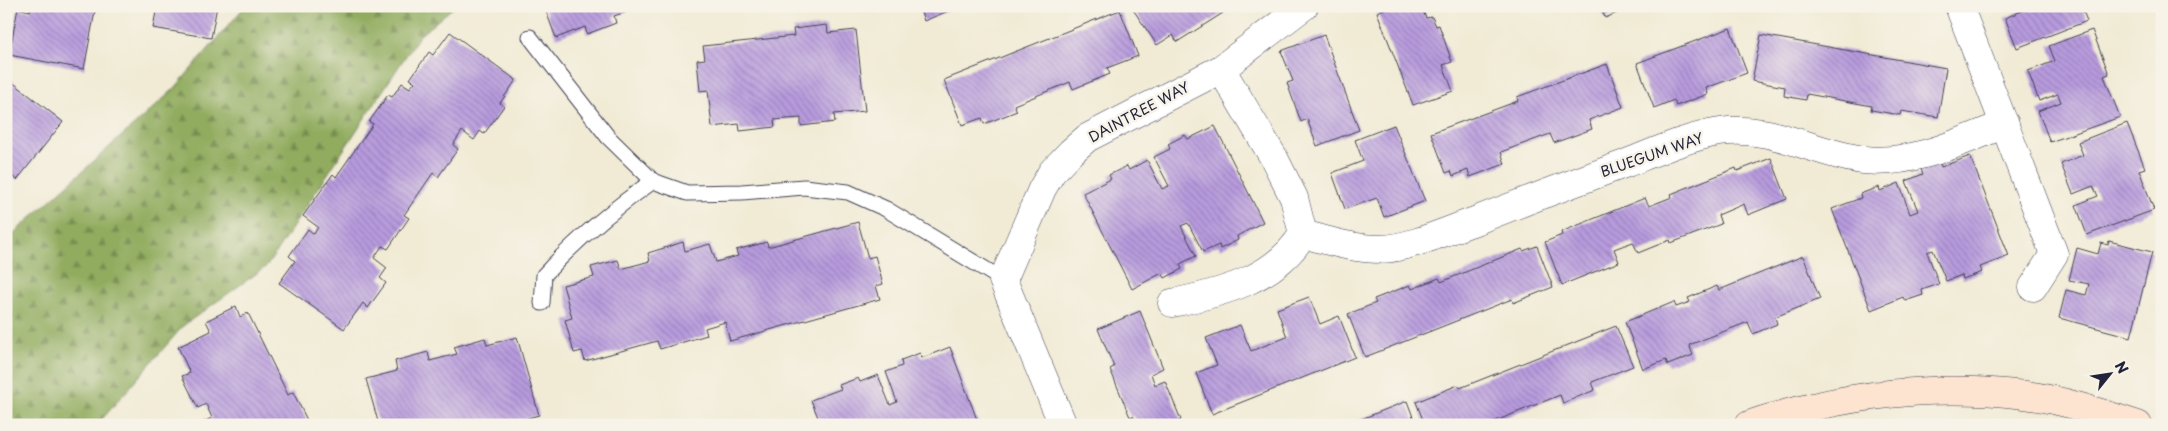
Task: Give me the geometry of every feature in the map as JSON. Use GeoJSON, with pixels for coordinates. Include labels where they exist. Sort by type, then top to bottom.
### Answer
{"type":"FeatureCollection","features":[{"type":"Feature","properties":{"kind":"street","name":"DAINTREE WAY"},"geometry":{"type":"LineString","coordinates":[[1003,280],[1042,189],[1052,172],[1071,152],[1087,138],[1221,69],[1304,6]]}},
{"type":"Feature","properties":{"kind":"street"},"geometry":{"type":"LineString","coordinates":[[1960,6],[2054,254],[2033,287]]}},
{"type":"Feature","properties":{"kind":"street"},"geometry":{"type":"LineString","coordinates":[[1172,303],[1218,292],[1261,274],[1286,257],[1303,234],[1294,198],[1274,158],[1221,69]]}},
{"type":"Feature","properties":{"kind":"street","name":"BLUEGUM WAY"},"geometry":{"type":"LineString","coordinates":[[1303,234],[1362,248],[1383,249],[1406,244],[1446,232],[1662,150],[1721,132],[1746,131],[1773,134],[1815,148],[1863,160],[1888,160],[1923,156],[2005,124]]}},
{"type":"Feature","properties":{"kind":"street"},"geometry":{"type":"LineString","coordinates":[[1003,280],[1063,425]]}},
{"type":"Feature","properties":{"kind":"street"},"geometry":{"type":"LineString","coordinates":[[1749,425],[1810,408],[1856,399],[1905,392],[1969,391],[2026,395],[2085,408],[2138,425]]}},
{"type":"Feature","properties":{"kind":"lane"},"geometry":{"type":"LineString","coordinates":[[530,37],[608,137],[653,181],[687,193],[742,192],[804,187],[848,192],[886,209],[1003,280]]}},
{"type":"Feature","properties":{"kind":"lane"},"geometry":{"type":"LineString","coordinates":[[542,303],[544,275],[574,243],[617,206],[653,181]]}},
{"type":"Feature","properties":{"kind":"green space"},"geometry":{"type":"Polygon","coordinates":[[[245,6],[455,6],[419,36],[267,266],[184,325],[97,425],[6,425],[6,240],[174,89],[245,6]]]}},
{"type":"Feature","properties":{"kind":"building"},"geometry":{"type":"Polygon","coordinates":[[[31,6],[96,6],[84,69],[9,55],[18,8],[30,11],[31,6]]]}},
{"type":"Feature","properties":{"kind":"building"},"geometry":{"type":"Polygon","coordinates":[[[157,6],[217,6],[211,38],[153,28],[157,6]]]}},
{"type":"Feature","properties":{"kind":"building"},"geometry":{"type":"Polygon","coordinates":[[[544,6],[624,6],[626,12],[614,16],[616,23],[587,34],[585,27],[556,38],[544,6]]]}},
{"type":"Feature","properties":{"kind":"building"},"geometry":{"type":"Polygon","coordinates":[[[919,6],[960,6],[924,21],[919,6]]]}},
{"type":"Feature","properties":{"kind":"building"},"geometry":{"type":"Polygon","coordinates":[[[1133,6],[1219,6],[1223,13],[1177,42],[1173,35],[1157,45],[1132,8],[1133,6]]]}},
{"type":"Feature","properties":{"kind":"building"},"geometry":{"type":"Polygon","coordinates":[[[1392,6],[1421,6],[1426,18],[1432,17],[1436,26],[1439,25],[1452,62],[1443,65],[1453,91],[1413,105],[1377,12],[1392,6]]]}},
{"type":"Feature","properties":{"kind":"building"},"geometry":{"type":"Polygon","coordinates":[[[1600,6],[1634,6],[1605,18],[1600,6]]]}},
{"type":"Feature","properties":{"kind":"building"},"geometry":{"type":"Polygon","coordinates":[[[2033,6],[2081,6],[2087,21],[2017,48],[2005,18],[2033,6]]]}},
{"type":"Feature","properties":{"kind":"building"},"geometry":{"type":"Polygon","coordinates":[[[1120,10],[1138,56],[1107,68],[1110,74],[1073,89],[1070,82],[1014,105],[1017,111],[984,124],[982,118],[962,125],[944,80],[1120,10]]]}},
{"type":"Feature","properties":{"kind":"building"},"geometry":{"type":"Polygon","coordinates":[[[827,25],[828,33],[856,30],[865,111],[834,114],[835,122],[801,126],[801,118],[774,120],[775,127],[740,131],[739,124],[712,127],[708,90],[700,91],[697,60],[705,59],[703,46],[794,36],[793,29],[827,25]]]}},
{"type":"Feature","properties":{"kind":"building"},"geometry":{"type":"Polygon","coordinates":[[[1730,28],[1747,73],[1706,88],[1708,94],[1676,106],[1674,100],[1654,108],[1637,63],[1730,28]]]}},
{"type":"Feature","properties":{"kind":"building"},"geometry":{"type":"Polygon","coordinates":[[[2092,30],[2109,74],[2104,76],[2120,117],[2050,142],[2038,111],[2061,102],[2058,94],[2039,101],[2028,71],[2055,61],[2049,46],[2092,30]]]}},
{"type":"Feature","properties":{"kind":"building"},"geometry":{"type":"Polygon","coordinates":[[[450,32],[516,80],[500,103],[504,106],[484,134],[480,131],[474,140],[462,131],[453,145],[458,149],[438,177],[433,173],[404,215],[409,218],[388,249],[382,246],[374,258],[387,268],[380,278],[386,283],[368,308],[363,303],[344,329],[279,283],[295,261],[289,256],[308,229],[314,234],[318,227],[303,216],[333,174],[336,177],[373,124],[369,122],[388,95],[392,97],[402,83],[410,88],[415,82],[410,79],[429,52],[433,55],[450,32]]]}},
{"type":"Feature","properties":{"kind":"building"},"geometry":{"type":"Polygon","coordinates":[[[1324,35],[1359,130],[1317,146],[1307,119],[1301,122],[1287,83],[1293,81],[1281,51],[1324,35]]]}},
{"type":"Feature","properties":{"kind":"building"},"geometry":{"type":"Polygon","coordinates":[[[1761,35],[1946,68],[1938,117],[1901,111],[1900,115],[1871,110],[1872,106],[1807,94],[1806,100],[1784,96],[1785,87],[1752,81],[1761,35]]]}},
{"type":"Feature","properties":{"kind":"building"},"geometry":{"type":"Polygon","coordinates":[[[1607,64],[1623,107],[1589,120],[1592,129],[1554,143],[1550,134],[1501,152],[1505,164],[1470,177],[1468,170],[1453,176],[1451,171],[1446,173],[1431,133],[1518,101],[1517,97],[1607,64]]]}},
{"type":"Feature","properties":{"kind":"building"},"geometry":{"type":"Polygon","coordinates":[[[6,77],[63,122],[17,180],[6,171],[6,77]]]}},
{"type":"Feature","properties":{"kind":"building"},"geometry":{"type":"Polygon","coordinates":[[[2127,123],[2145,168],[2139,170],[2154,210],[2087,235],[2076,205],[2098,196],[2093,186],[2073,194],[2061,164],[2083,155],[2078,142],[2127,123]]]}},
{"type":"Feature","properties":{"kind":"building"},"geometry":{"type":"Polygon","coordinates":[[[1394,125],[1425,201],[1384,217],[1377,198],[1345,209],[1332,173],[1363,161],[1355,140],[1394,125]]]}},
{"type":"Feature","properties":{"kind":"building"},"geometry":{"type":"Polygon","coordinates":[[[1215,126],[1263,222],[1237,236],[1238,240],[1220,249],[1219,245],[1203,252],[1188,223],[1181,226],[1196,256],[1180,264],[1182,269],[1165,278],[1162,273],[1132,289],[1083,193],[1111,179],[1109,175],[1127,166],[1129,170],[1147,160],[1162,189],[1169,186],[1154,157],[1170,149],[1168,144],[1185,135],[1188,139],[1215,126]]]}},
{"type":"Feature","properties":{"kind":"building"},"geometry":{"type":"Polygon","coordinates":[[[1970,156],[2009,256],[1980,267],[1982,272],[1963,279],[1962,275],[1946,281],[1933,250],[1927,252],[1939,284],[1922,290],[1923,295],[1905,301],[1903,297],[1871,310],[1832,209],[1861,198],[1860,194],[1879,187],[1880,191],[1899,183],[1910,214],[1918,211],[1906,181],[1923,174],[1921,169],[1940,162],[1941,167],[1970,156]]]}},
{"type":"Feature","properties":{"kind":"building"},"geometry":{"type":"Polygon","coordinates":[[[1771,158],[1787,199],[1748,215],[1744,204],[1718,215],[1721,224],[1671,243],[1670,240],[1638,253],[1633,242],[1614,249],[1619,262],[1562,285],[1545,242],[1562,235],[1561,232],[1645,198],[1649,206],[1672,197],[1671,194],[1736,168],[1737,171],[1771,158]]]}},
{"type":"Feature","properties":{"kind":"building"},"geometry":{"type":"Polygon","coordinates":[[[858,222],[868,258],[875,256],[883,284],[876,286],[880,299],[730,341],[725,322],[705,328],[707,335],[660,349],[657,341],[585,361],[582,351],[574,353],[565,320],[572,318],[563,285],[594,277],[591,267],[618,260],[621,269],[650,261],[648,253],[683,242],[685,251],[710,244],[716,262],[738,256],[736,250],[767,242],[768,247],[858,222]]]}},
{"type":"Feature","properties":{"kind":"building"},"geometry":{"type":"Polygon","coordinates":[[[2109,241],[2152,252],[2131,337],[2059,318],[2066,290],[2086,295],[2089,284],[2069,280],[2077,248],[2098,254],[2101,243],[2108,245],[2109,241]]]}},
{"type":"Feature","properties":{"kind":"building"},"geometry":{"type":"Polygon","coordinates":[[[1537,246],[1553,287],[1513,303],[1512,299],[1365,357],[1348,314],[1376,303],[1374,299],[1410,285],[1412,289],[1439,278],[1441,282],[1522,249],[1523,251],[1537,246]]]}},
{"type":"Feature","properties":{"kind":"building"},"geometry":{"type":"Polygon","coordinates":[[[1803,256],[1820,299],[1775,317],[1777,324],[1753,334],[1748,322],[1689,345],[1693,355],[1668,365],[1666,360],[1643,369],[1625,322],[1674,302],[1676,307],[1690,302],[1688,298],[1717,286],[1719,290],[1803,256]]]}},
{"type":"Feature","properties":{"kind":"building"},"geometry":{"type":"Polygon","coordinates":[[[1309,297],[1320,324],[1339,316],[1355,357],[1212,414],[1196,373],[1217,365],[1206,338],[1240,325],[1251,351],[1287,337],[1277,309],[1309,297]]]}},
{"type":"Feature","properties":{"kind":"building"},"geometry":{"type":"Polygon","coordinates":[[[236,306],[240,317],[248,313],[288,395],[293,392],[308,422],[303,425],[205,425],[203,422],[212,418],[206,404],[198,408],[182,376],[190,373],[178,347],[211,331],[206,321],[236,306]]]}},
{"type":"Feature","properties":{"kind":"building"},"geometry":{"type":"Polygon","coordinates":[[[1140,311],[1163,368],[1151,374],[1155,385],[1165,381],[1181,420],[1177,422],[1178,425],[1137,425],[1133,416],[1130,417],[1110,369],[1114,367],[1098,329],[1140,311]]]}},
{"type":"Feature","properties":{"kind":"building"},"geometry":{"type":"Polygon","coordinates":[[[1616,326],[1633,366],[1592,382],[1595,390],[1563,403],[1560,395],[1493,422],[1494,425],[1425,425],[1416,402],[1458,385],[1460,388],[1616,326]]]}},
{"type":"Feature","properties":{"kind":"building"},"geometry":{"type":"Polygon","coordinates":[[[517,337],[539,415],[510,423],[510,425],[379,425],[366,379],[397,371],[395,361],[428,352],[430,361],[457,354],[454,347],[485,338],[487,345],[517,337]]]}},
{"type":"Feature","properties":{"kind":"building"},"geometry":{"type":"Polygon","coordinates":[[[950,347],[979,425],[821,425],[811,400],[841,389],[839,385],[858,378],[860,382],[878,375],[890,405],[897,402],[886,372],[902,366],[901,360],[920,353],[922,358],[950,347]]]}},
{"type":"Feature","properties":{"kind":"building"},"geometry":{"type":"Polygon","coordinates":[[[1407,401],[1416,425],[1346,425],[1407,401]]]}}]}
